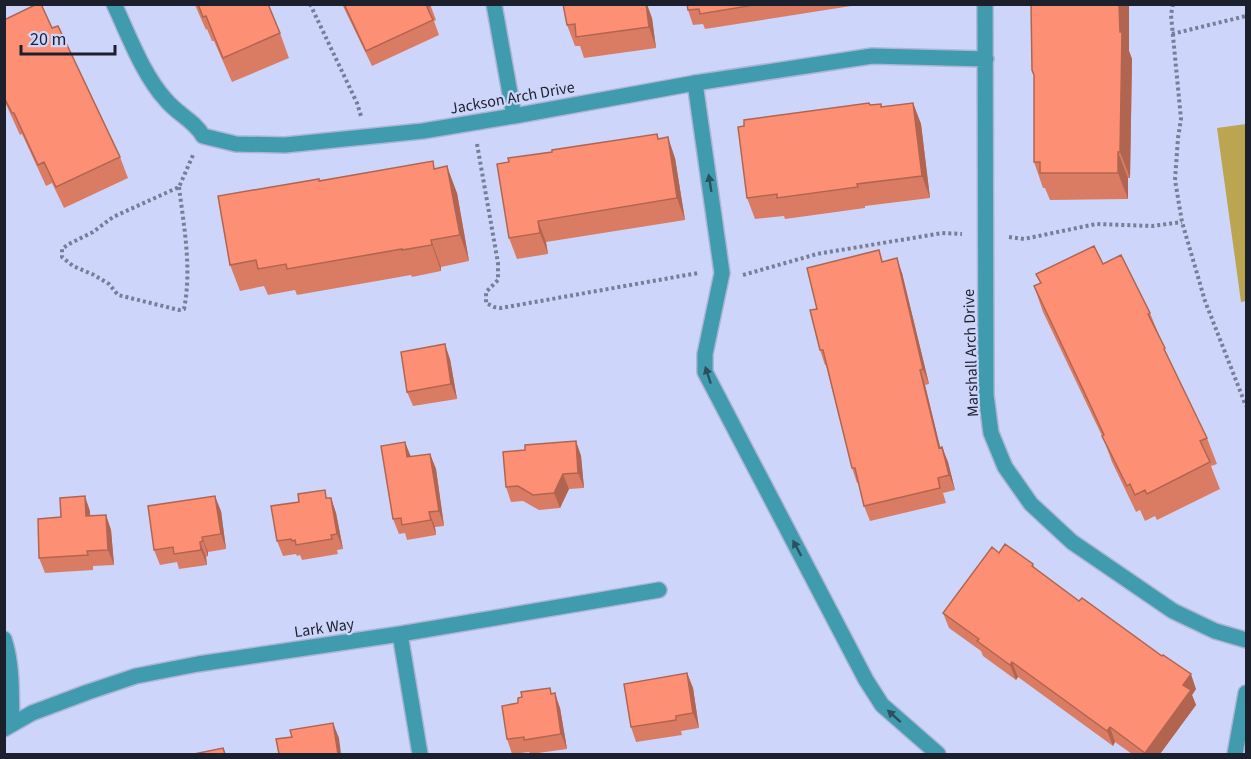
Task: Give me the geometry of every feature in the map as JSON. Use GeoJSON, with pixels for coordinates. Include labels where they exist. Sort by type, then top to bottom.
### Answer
{"type":"FeatureCollection","features":[{"type":"Feature","properties":{"kind":"street"},"geometry":{"type":"LineString","coordinates":[[114,4],[153,83],[181,115],[198,126],[203,136]]}},
{"type":"Feature","properties":{"kind":"street"},"geometry":{"type":"LineString","coordinates":[[494,4],[514,116]]}},
{"type":"Feature","properties":{"kind":"street","name":"Marshall Arch Drive"},"geometry":{"type":"LineString","coordinates":[[985,4],[986,394],[991,433],[1005,467],[1031,504],[1072,542],[1173,611],[1215,631],[1246,640]]}},
{"type":"Feature","properties":{"kind":"street","name":"Jackson Arch Drive"},"geometry":{"type":"LineString","coordinates":[[203,136],[236,144],[285,145],[423,131],[695,82],[872,56],[986,59]]}},
{"type":"Feature","properties":{"kind":"street"},"geometry":{"type":"LineString","coordinates":[[695,82],[722,273],[705,354],[705,372],[866,680],[882,705],[938,754]]}},
{"type":"Feature","properties":{"kind":"street","name":"Lark Way"},"geometry":{"type":"LineString","coordinates":[[8,727],[32,713],[136,676],[659,590]]}},
{"type":"Feature","properties":{"kind":"street"},"geometry":{"type":"LineString","coordinates":[[400,634],[420,754]]}},
{"type":"Feature","properties":{"kind":"street"},"geometry":{"type":"LineString","coordinates":[[4,639],[8,651],[11,679],[8,727]]}},
{"type":"Feature","properties":{"kind":"street"},"geometry":{"type":"LineString","coordinates":[[1235,754],[1246,693]]}},
{"type":"Feature","properties":{"kind":"path"},"geometry":{"type":"LineString","coordinates":[[310,4],[357,103],[367,136]]}},
{"type":"Feature","properties":{"kind":"path"},"geometry":{"type":"LineString","coordinates":[[1173,4],[1172,34],[1181,119],[1175,180],[1182,222],[1205,301],[1246,406]]}},
{"type":"Feature","properties":{"kind":"path"},"geometry":{"type":"LineString","coordinates":[[1172,34],[1246,16]]}},
{"type":"Feature","properties":{"kind":"path"},"geometry":{"type":"LineString","coordinates":[[473,123],[498,263],[498,280],[486,291],[486,303],[501,308],[700,272],[736,276],[817,254],[942,233],[1024,239],[1096,224],[1152,226],[1182,222]]}},
{"type":"Feature","properties":{"kind":"path"},"geometry":{"type":"LineString","coordinates":[[179,187],[113,218],[93,232],[69,244],[62,249],[62,257],[73,266],[109,284],[118,295],[178,310],[184,309],[187,260],[179,187],[203,136]]}},
{"type":"Feature","properties":{"kind":"shaded area"},"geometry":{"type":"Polygon","coordinates":[[[1246,124],[1246,301],[1241,302],[1217,128],[1246,124]]]}},
{"type":"Feature","properties":{"kind":"building"},"geometry":{"type":"Polygon","coordinates":[[[41,4],[52,28],[58,26],[120,157],[56,187],[44,162],[38,165],[4,97],[4,20],[41,4]]]}},
{"type":"Feature","properties":{"kind":"building"},"geometry":{"type":"Polygon","coordinates":[[[198,4],[268,4],[280,33],[223,58],[206,16],[203,17],[198,4]]]}},
{"type":"Feature","properties":{"kind":"building"},"geometry":{"type":"Polygon","coordinates":[[[344,4],[430,4],[427,7],[433,20],[366,51],[344,4]]]}},
{"type":"Feature","properties":{"kind":"building"},"geometry":{"type":"Polygon","coordinates":[[[563,4],[646,4],[649,27],[576,37],[575,24],[567,25],[563,4]]]}},
{"type":"Feature","properties":{"kind":"building"},"geometry":{"type":"Polygon","coordinates":[[[687,4],[760,4],[700,14],[699,9],[688,10],[687,4]]]}},
{"type":"Feature","properties":{"kind":"building"},"geometry":{"type":"Polygon","coordinates":[[[1031,4],[1119,4],[1120,32],[1122,32],[1118,173],[1040,173],[1040,162],[1034,162],[1031,4]]]}},
{"type":"Feature","properties":{"kind":"building"},"geometry":{"type":"Polygon","coordinates":[[[869,103],[870,105],[881,104],[881,107],[913,103],[922,176],[857,184],[858,187],[777,198],[777,194],[747,198],[738,127],[744,126],[744,120],[869,103]]]}},
{"type":"Feature","properties":{"kind":"building"},"geometry":{"type":"Polygon","coordinates":[[[657,134],[658,139],[668,137],[677,198],[538,221],[540,233],[509,238],[497,164],[509,162],[508,158],[657,134]]]}},
{"type":"Feature","properties":{"kind":"building"},"geometry":{"type":"Polygon","coordinates":[[[433,161],[434,169],[447,166],[460,235],[431,240],[432,245],[287,269],[286,264],[258,269],[256,260],[230,265],[218,196],[433,161]]]}},
{"type":"Feature","properties":{"kind":"building"},"geometry":{"type":"Polygon","coordinates":[[[1094,246],[1103,264],[1121,255],[1207,438],[1200,441],[1210,462],[1147,494],[1145,490],[1135,495],[1130,484],[1127,486],[1034,286],[1041,283],[1036,274],[1094,246]]]}},
{"type":"Feature","properties":{"kind":"building"},"geometry":{"type":"Polygon","coordinates":[[[879,250],[882,262],[897,258],[923,369],[920,370],[939,448],[942,447],[949,475],[938,478],[940,488],[864,506],[855,468],[852,468],[823,350],[820,350],[810,310],[817,309],[807,268],[879,250]]]}},
{"type":"Feature","properties":{"kind":"building"},"geometry":{"type":"Polygon","coordinates":[[[445,344],[451,384],[407,392],[401,352],[445,344]]]}},
{"type":"Feature","properties":{"kind":"building"},"geometry":{"type":"Polygon","coordinates":[[[576,441],[578,473],[563,474],[554,493],[533,495],[518,486],[506,487],[503,452],[525,450],[525,445],[576,441]]]}},
{"type":"Feature","properties":{"kind":"building"},"geometry":{"type":"Polygon","coordinates":[[[405,442],[407,457],[430,454],[439,511],[429,512],[431,520],[402,525],[401,518],[393,519],[381,446],[405,442]]]}},
{"type":"Feature","properties":{"kind":"building"},"geometry":{"type":"Polygon","coordinates":[[[325,490],[326,498],[331,498],[337,534],[331,535],[332,539],[296,545],[295,540],[291,539],[277,541],[271,506],[299,502],[298,494],[325,490]]]}},
{"type":"Feature","properties":{"kind":"building"},"geometry":{"type":"Polygon","coordinates":[[[85,496],[86,516],[106,515],[108,550],[87,551],[88,555],[39,558],[38,519],[61,517],[60,498],[85,496]]]}},
{"type":"Feature","properties":{"kind":"building"},"geometry":{"type":"Polygon","coordinates":[[[215,496],[221,534],[202,537],[201,550],[174,554],[173,547],[154,550],[148,506],[215,496]]]}},
{"type":"Feature","properties":{"kind":"building"},"geometry":{"type":"Polygon","coordinates":[[[1005,544],[1079,601],[1082,598],[1162,656],[1191,674],[1183,685],[1191,690],[1145,753],[1110,727],[1107,731],[1012,662],[1010,665],[943,613],[992,547],[999,553],[1005,544]]]}},
{"type":"Feature","properties":{"kind":"building"},"geometry":{"type":"Polygon","coordinates":[[[687,673],[693,713],[676,716],[676,720],[631,727],[624,684],[687,673]]]}},
{"type":"Feature","properties":{"kind":"building"},"geometry":{"type":"Polygon","coordinates":[[[550,688],[551,694],[555,693],[561,734],[524,740],[524,737],[507,739],[502,706],[518,703],[518,698],[522,697],[521,692],[550,688]]]}},
{"type":"Feature","properties":{"kind":"building"},"geometry":{"type":"Polygon","coordinates":[[[333,723],[338,754],[279,754],[276,739],[292,737],[290,730],[333,723]]]}},
{"type":"Feature","properties":{"kind":"building"},"geometry":{"type":"Polygon","coordinates":[[[223,748],[225,754],[194,754],[223,748]]]}}]}
